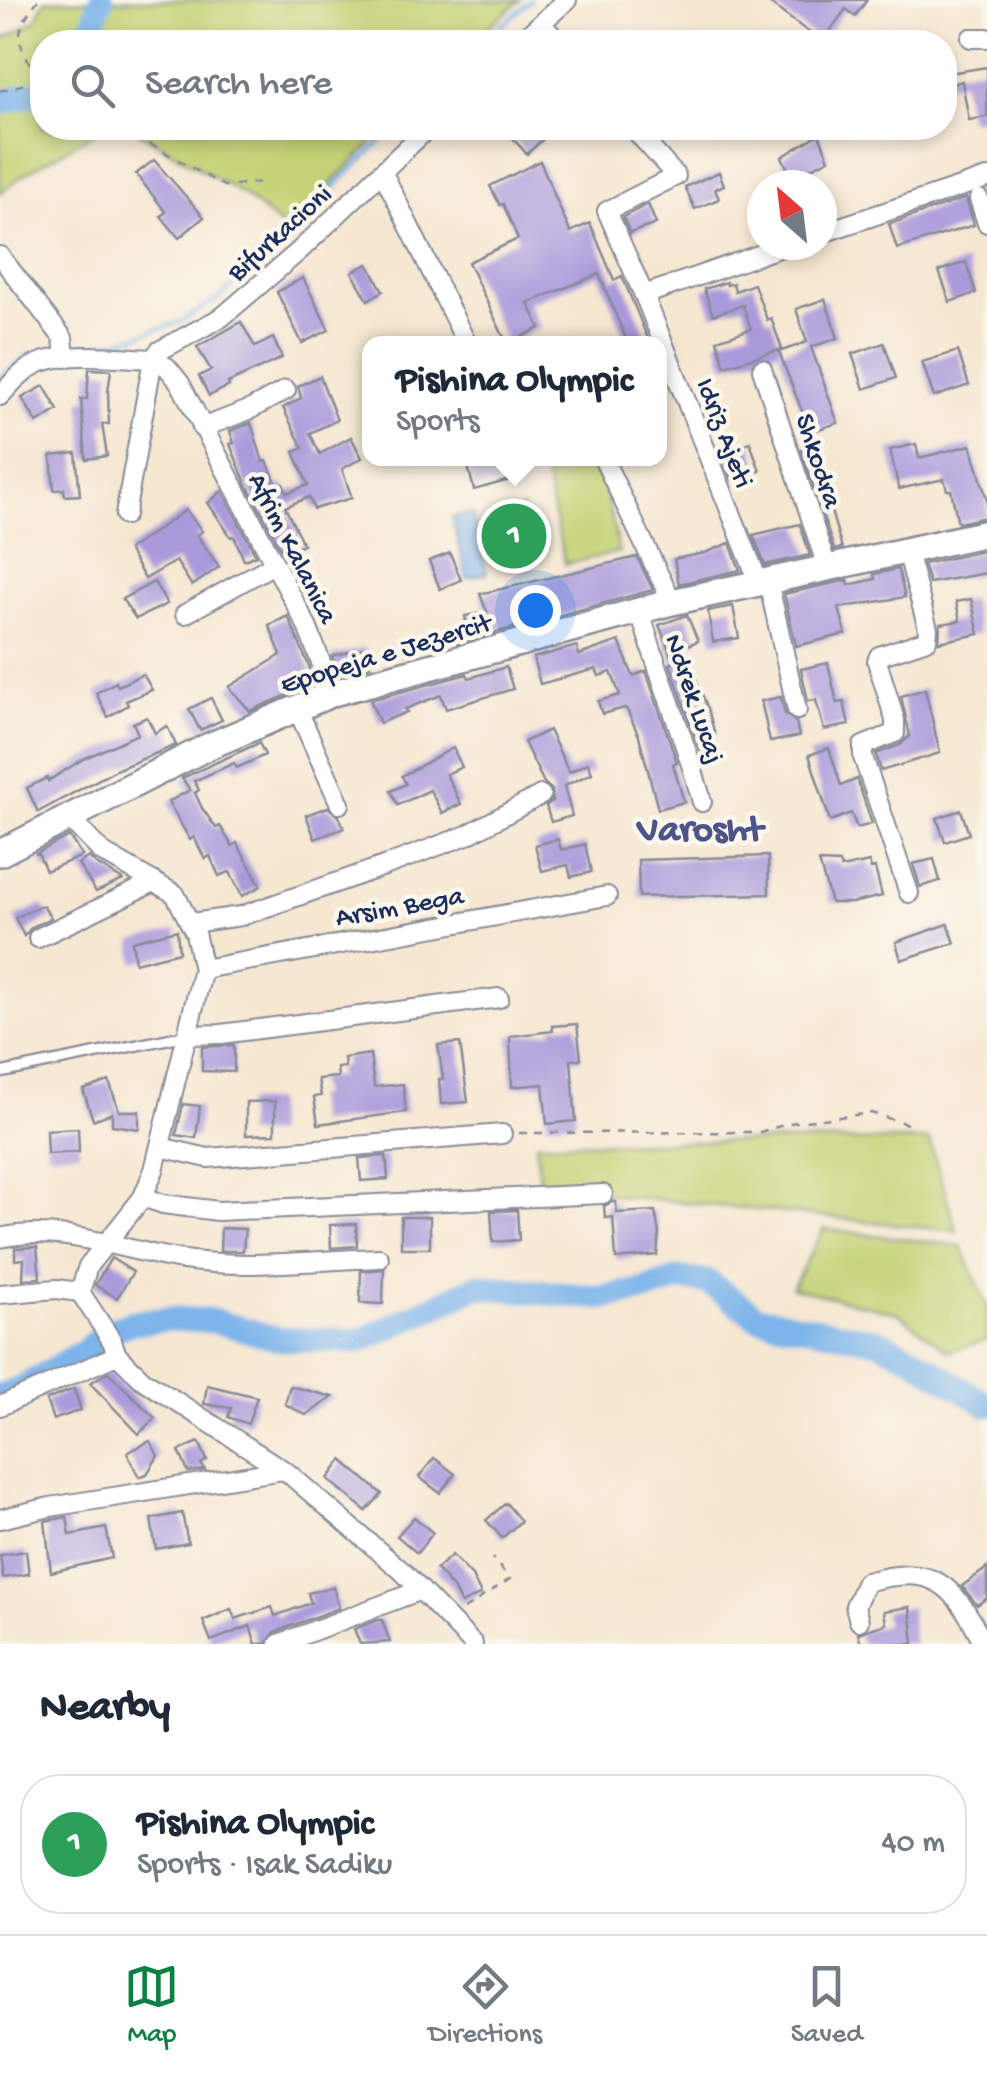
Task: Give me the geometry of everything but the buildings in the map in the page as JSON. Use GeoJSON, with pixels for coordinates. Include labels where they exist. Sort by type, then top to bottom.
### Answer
{"type":"FeatureCollection","features":[{"type":"Feature","properties":{"kind":"main road","name":"Epopeja e Jezercit"},"geometry":{"type":"LineString","coordinates":[[0,854],[207,748],[333,693],[672,602],[987,533]]}},
{"type":"Feature","properties":{"kind":"street"},"geometry":{"type":"LineString","coordinates":[[535,30],[567,0]]}},
{"type":"Feature","properties":{"kind":"street"},"geometry":{"type":"LineString","coordinates":[[542,24],[547,30]]}},
{"type":"Feature","properties":{"kind":"street","name":"Bifurkacioni"},"geometry":{"type":"LineString","coordinates":[[153,358],[158,351],[222,317],[416,140]]}},
{"type":"Feature","properties":{"kind":"street","name":"Idriz Ajeti"},"geometry":{"type":"LineString","coordinates":[[644,140],[676,176],[606,211],[661,336]]}},
{"type":"Feature","properties":{"kind":"street"},"geometry":{"type":"LineString","coordinates":[[383,173],[463,336]]}},
{"type":"Feature","properties":{"kind":"street"},"geometry":{"type":"LineString","coordinates":[[837,228],[987,178]]}},
{"type":"Feature","properties":{"kind":"street"},"geometry":{"type":"LineString","coordinates":[[978,199],[987,223]]}},
{"type":"Feature","properties":{"kind":"street"},"geometry":{"type":"LineString","coordinates":[[0,256],[64,349]]}},
{"type":"Feature","properties":{"kind":"street"},"geometry":{"type":"LineString","coordinates":[[644,295],[747,259]]}},
{"type":"Feature","properties":{"kind":"street"},"geometry":{"type":"LineString","coordinates":[[0,396],[18,376],[64,349],[153,358],[124,515]]}},
{"type":"Feature","properties":{"kind":"street","name":"Idriz Ajeti"},"geometry":{"type":"LineString","coordinates":[[667,350],[763,582],[797,710]]}},
{"type":"Feature","properties":{"kind":"street","name":"Afrim Kalanica"},"geometry":{"type":"LineString","coordinates":[[153,358],[180,383],[306,624],[333,693]]}},
{"type":"Feature","properties":{"kind":"street","name":"Shkodra"},"geometry":{"type":"LineString","coordinates":[[762,369],[827,567]]}},
{"type":"Feature","properties":{"kind":"street"},"geometry":{"type":"LineString","coordinates":[[202,428],[286,390]]}},
{"type":"Feature","properties":{"kind":"street"},"geometry":{"type":"LineString","coordinates":[[606,466],[672,602]]}},
{"type":"Feature","properties":{"kind":"street"},"geometry":{"type":"LineString","coordinates":[[907,550],[928,629],[927,640],[879,656],[896,733],[863,746],[863,757],[909,893]]}},
{"type":"Feature","properties":{"kind":"street"},"geometry":{"type":"LineString","coordinates":[[185,614],[274,564]]}},
{"type":"Feature","properties":{"kind":"street","name":"Ndrek Lucaj"},"geometry":{"type":"LineString","coordinates":[[640,611],[702,802]]}},
{"type":"Feature","properties":{"kind":"street"},"geometry":{"type":"LineString","coordinates":[[296,706],[340,804]]}},
{"type":"Feature","properties":{"kind":"street","name":"Arsim Bega"},"geometry":{"type":"LineString","coordinates":[[192,923],[241,916],[387,865],[467,835],[541,795]]}},
{"type":"Feature","properties":{"kind":"street"},"geometry":{"type":"LineString","coordinates":[[70,819],[102,852],[175,894],[192,923],[202,968],[160,1147],[143,1197],[88,1266],[80,1292],[114,1348],[144,1380],[283,1470],[421,1590],[474,1644]]}},
{"type":"Feature","properties":{"kind":"street"},"geometry":{"type":"LineString","coordinates":[[38,938],[154,882]]}},
{"type":"Feature","properties":{"kind":"street","name":"Arsim Bega"},"geometry":{"type":"LineString","coordinates":[[202,968],[606,896]]}},
{"type":"Feature","properties":{"kind":"street"},"geometry":{"type":"LineString","coordinates":[[187,1035],[500,998]]}},
{"type":"Feature","properties":{"kind":"street"},"geometry":{"type":"LineString","coordinates":[[160,1147],[208,1158],[502,1134]]}},
{"type":"Feature","properties":{"kind":"street"},"geometry":{"type":"LineString","coordinates":[[143,1197],[163,1204],[218,1211],[603,1194]]}},
{"type":"Feature","properties":{"kind":"street"},"geometry":{"type":"LineString","coordinates":[[0,1238],[70,1235],[184,1260],[222,1263],[379,1258]]}},
{"type":"Feature","properties":{"kind":"street"},"geometry":{"type":"LineString","coordinates":[[0,1294],[56,1289],[80,1292]]}},
{"type":"Feature","properties":{"kind":"street"},"geometry":{"type":"LineString","coordinates":[[0,1406],[56,1384],[114,1348]]}},
{"type":"Feature","properties":{"kind":"street"},"geometry":{"type":"LineString","coordinates":[[0,1519],[50,1507],[283,1470]]}},
{"type":"Feature","properties":{"kind":"street"},"geometry":{"type":"LineString","coordinates":[[859,1621],[855,1606],[866,1582],[898,1573],[935,1578],[956,1594],[984,1644]]}},
{"type":"Feature","properties":{"kind":"street"},"geometry":{"type":"LineString","coordinates":[[279,1644],[421,1590]]}},
{"type":"Feature","properties":{"kind":"lane"},"geometry":{"type":"LineString","coordinates":[[0,1073],[187,1035]]}},
{"type":"Feature","properties":{"kind":"path"},"geometry":{"type":"LineString","coordinates":[[30,57],[18,32],[20,23],[38,0]]}},
{"type":"Feature","properties":{"kind":"path"},"geometry":{"type":"LineString","coordinates":[[0,91],[30,81]]}},
{"type":"Feature","properties":{"kind":"path"},"geometry":{"type":"LineString","coordinates":[[143,140],[224,186],[264,182]]}},
{"type":"Feature","properties":{"kind":"path"},"geometry":{"type":"LineString","coordinates":[[502,1134],[760,1132],[790,1123],[871,1113],[908,1124]]}},
{"type":"Feature","properties":{"kind":"path"},"geometry":{"type":"LineString","coordinates":[[450,1618],[510,1579],[492,1558]]}},
{"type":"Feature","properties":{"kind":"green space"},"geometry":{"type":"Polygon","coordinates":[[[45,0],[520,0],[486,30],[30,30],[30,140],[81,140],[0,193],[0,41],[35,21],[45,0]]]}},
{"type":"Feature","properties":{"kind":"green space"},"geometry":{"type":"Polygon","coordinates":[[[152,140],[375,140],[286,230],[242,194],[152,140]]]}},
{"type":"Feature","properties":{"kind":"green space"},"geometry":{"type":"Polygon","coordinates":[[[600,466],[619,552],[565,564],[545,476],[600,466]]]}},
{"type":"Feature","properties":{"kind":"green space"},"geometry":{"type":"Polygon","coordinates":[[[929,1140],[957,1231],[540,1187],[536,1143],[929,1140]]]}},
{"type":"Feature","properties":{"kind":"green space"},"geometry":{"type":"Polygon","coordinates":[[[824,1229],[961,1246],[987,1305],[987,1340],[949,1351],[898,1313],[792,1288],[824,1229]]]}},
{"type":"Feature","properties":{"kind":"water"},"geometry":{"type":"Polygon","coordinates":[[[522,509],[533,558],[506,564],[496,515],[522,509]]]}},
{"type":"Feature","properties":{"kind":"water"},"geometry":{"type":"Polygon","coordinates":[[[472,513],[487,573],[467,578],[452,518],[472,513]]]}},
{"type":"Feature","properties":{"kind":"waterway"},"geometry":{"type":"LineString","coordinates":[[91,30],[101,0]]}},
{"type":"Feature","properties":{"kind":"waterway"},"geometry":{"type":"LineString","coordinates":[[497,30],[531,0]]}},
{"type":"Feature","properties":{"kind":"waterway"},"geometry":{"type":"LineString","coordinates":[[0,103],[30,94]]}},
{"type":"Feature","properties":{"kind":"waterway"},"geometry":{"type":"LineString","coordinates":[[71,347],[118,341],[178,323],[221,297],[383,140]]}},
{"type":"Feature","properties":{"kind":"waterway"},"geometry":{"type":"LineString","coordinates":[[0,378],[27,356],[56,348]]}},
{"type":"Feature","properties":{"kind":"waterway"},"geometry":{"type":"LineString","coordinates":[[0,1396],[17,1391],[84,1351],[110,1330],[133,1322],[214,1321],[279,1339],[360,1341],[478,1286],[600,1298],[680,1279],[708,1282],[757,1317],[879,1341],[914,1358],[987,1405]]}},
{"type":"Feature","properties":{"kind":"place","name":"Pishina Olympic"},"geometry":{"type":"Point","coordinates":[514,536]}},
{"type":"Feature","properties":{"kind":"district","name":"Varosht"},"geometry":{"type":"Point","coordinates":[700,826]}}]}
